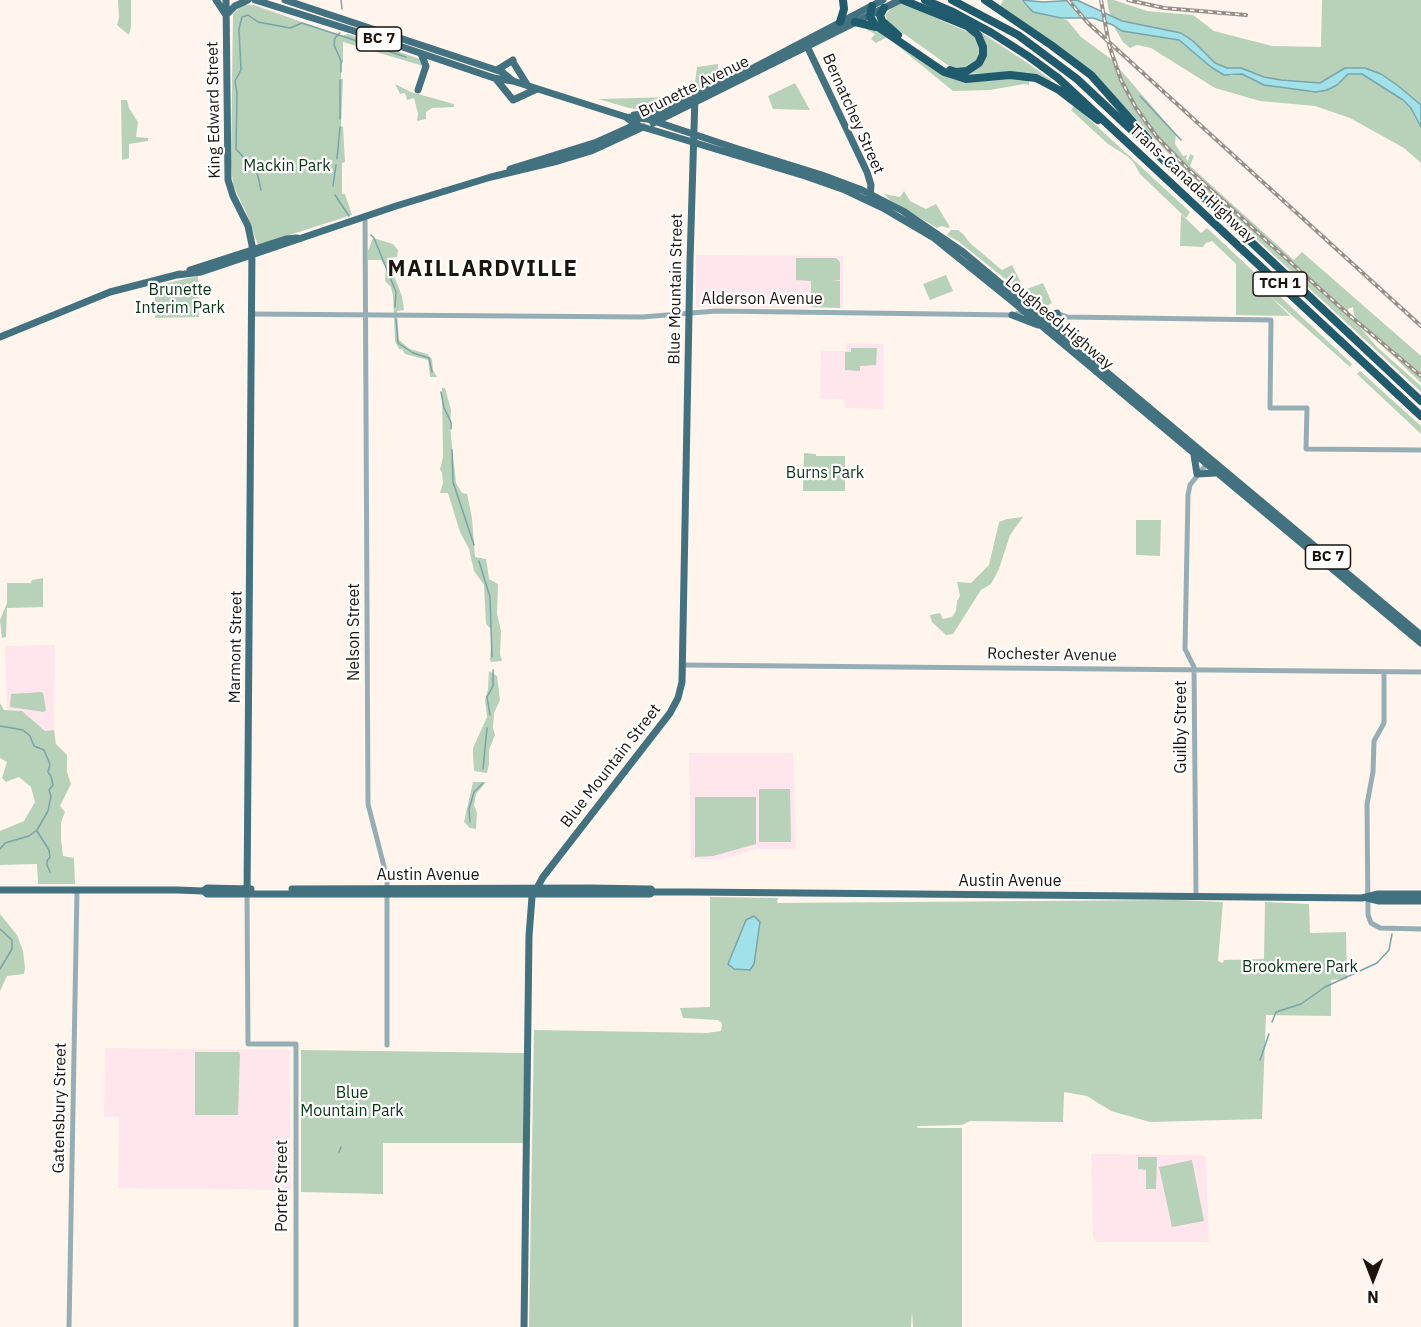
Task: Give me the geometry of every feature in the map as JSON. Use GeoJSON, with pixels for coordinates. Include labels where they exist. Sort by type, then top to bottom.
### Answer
{"type":"FeatureCollection","features":[{"type":"Feature","properties":{"kind":"highway"},"geometry":{"type":"LineString","coordinates":[[840,22],[844,9],[843,0]]}},
{"type":"Feature","properties":{"kind":"highway"},"geometry":{"type":"LineString","coordinates":[[885,3],[880,18],[884,24],[949,69],[956,72],[967,71],[979,63],[983,55],[983,47],[975,31],[902,0]]}},
{"type":"Feature","properties":{"kind":"highway","name":"Trans-Canada Highway"},"geometry":{"type":"LineString","coordinates":[[925,0],[973,22],[1028,56],[1073,91],[1421,416]]}},
{"type":"Feature","properties":{"kind":"highway","name":"Trans-Canada Highway"},"geometry":{"type":"LineString","coordinates":[[952,0],[1000,24],[1049,56],[1084,85],[1421,401]]}},
{"type":"Feature","properties":{"kind":"highway"},"geometry":{"type":"LineString","coordinates":[[985,0],[1052,45],[1091,75],[1125,111],[1170,166]]}},
{"type":"Feature","properties":{"kind":"highway"},"geometry":{"type":"LineString","coordinates":[[871,10],[871,20],[879,28],[938,69],[955,76],[976,79],[1017,75],[1044,81],[1139,152]]}},
{"type":"Feature","properties":{"kind":"highway"},"geometry":{"type":"LineString","coordinates":[[855,22],[879,28]]}},
{"type":"Feature","properties":{"kind":"main road"},"geometry":{"type":"LineString","coordinates":[[216,0],[226,15],[235,6],[248,0]]}},
{"type":"Feature","properties":{"kind":"main road","name":"King Edward Street"},"geometry":{"type":"LineString","coordinates":[[226,0],[228,180],[232,196],[250,231],[252,253]]}},
{"type":"Feature","properties":{"kind":"main road","name":"Lougheed Highway"},"geometry":{"type":"LineString","coordinates":[[255,0],[422,54],[496,74]]}},
{"type":"Feature","properties":{"kind":"main road","name":"Lougheed Highway"},"geometry":{"type":"LineString","coordinates":[[285,0],[537,89],[626,117],[652,120],[693,138],[820,181],[873,203],[934,238],[1012,301],[1060,328],[1208,462],[1421,634]]}},
{"type":"Feature","properties":{"kind":"main road","name":"Brunette Avenue"},"geometry":{"type":"LineString","coordinates":[[806,44],[840,22],[885,3],[902,0]]}},
{"type":"Feature","properties":{"kind":"main road","name":"Brunette Avenue"},"geometry":{"type":"LineString","coordinates":[[0,337],[110,292],[177,275],[201,272],[286,239],[303,237],[491,177],[578,155],[855,22],[871,10]]}},
{"type":"Feature","properties":{"kind":"main road","name":"Bernatchey Street"},"geometry":{"type":"LineString","coordinates":[[806,44],[867,172],[871,185],[866,192],[873,203]]}},
{"type":"Feature","properties":{"kind":"main road"},"geometry":{"type":"LineString","coordinates":[[418,90],[426,66],[422,54]]}},
{"type":"Feature","properties":{"kind":"main road"},"geometry":{"type":"LineString","coordinates":[[528,86],[513,61],[496,74],[513,100],[537,89]]}},
{"type":"Feature","properties":{"kind":"main road","name":"Brunette Avenue"},"geometry":{"type":"LineString","coordinates":[[652,120],[664,112],[695,100]]}},
{"type":"Feature","properties":{"kind":"main road","name":"Blue Mountain Street"},"geometry":{"type":"LineString","coordinates":[[535,891],[670,713],[680,694],[683,665],[695,100]]}},
{"type":"Feature","properties":{"kind":"main road"},"geometry":{"type":"LineString","coordinates":[[626,117],[664,112]]}},
{"type":"Feature","properties":{"kind":"main road","name":"Lougheed Highway"},"geometry":{"type":"LineString","coordinates":[[626,117],[639,126],[693,138],[822,175],[866,192],[944,238],[1029,311],[1041,326],[1194,455],[1208,462],[1216,473],[1421,644]]}},
{"type":"Feature","properties":{"kind":"main road"},"geometry":{"type":"LineString","coordinates":[[867,172],[887,203]]}},
{"type":"Feature","properties":{"kind":"main road","name":"Marmont Street"},"geometry":{"type":"LineString","coordinates":[[247,892],[252,253]]}},
{"type":"Feature","properties":{"kind":"main road"},"geometry":{"type":"LineString","coordinates":[[1012,301],[1011,315],[1041,326]]}},
{"type":"Feature","properties":{"kind":"main road"},"geometry":{"type":"LineString","coordinates":[[1057,313],[1060,328]]}},
{"type":"Feature","properties":{"kind":"main road"},"geometry":{"type":"LineString","coordinates":[[1060,328],[1066,317]]}},
{"type":"Feature","properties":{"kind":"main road"},"geometry":{"type":"LineString","coordinates":[[1194,455],[1197,474],[1216,473]]}},
{"type":"Feature","properties":{"kind":"main road","name":"Austin Avenue"},"geometry":{"type":"LineString","coordinates":[[0,890],[203,891],[207,894],[651,889],[653,892],[1196,895],[1421,901]]}},
{"type":"Feature","properties":{"kind":"main road"},"geometry":{"type":"LineString","coordinates":[[524,1327],[530,917],[535,891]]}},
{"type":"Feature","properties":{"kind":"main road","name":"Austin Avenue"},"geometry":{"type":"LineString","coordinates":[[1367,898],[1378,894],[1421,894]]}},
{"type":"Feature","properties":{"kind":"street","name":"Nelson Street"},"geometry":{"type":"LineString","coordinates":[[365,216],[368,804],[386,873],[387,1046]]}},
{"type":"Feature","properties":{"kind":"street","name":"Alderson Avenue"},"geometry":{"type":"LineString","coordinates":[[251,314],[642,317],[716,311],[1011,315],[1029,311],[1057,313],[1066,317],[1271,320],[1270,408],[1307,408],[1306,449],[1421,450]]}},
{"type":"Feature","properties":{"kind":"street","name":"Guilby Street"},"geometry":{"type":"LineString","coordinates":[[1196,895],[1194,670],[1192,660],[1185,649],[1188,495],[1190,485],[1208,462]]}},
{"type":"Feature","properties":{"kind":"street","name":"Rochester Avenue"},"geometry":{"type":"LineString","coordinates":[[683,665],[1421,672]]}},
{"type":"Feature","properties":{"kind":"street"},"geometry":{"type":"LineString","coordinates":[[1384,672],[1384,723],[1374,741],[1373,772],[1367,807],[1368,917],[1375,926],[1384,928],[1421,928]]}},
{"type":"Feature","properties":{"kind":"street","name":"Gatensbury Street"},"geometry":{"type":"LineString","coordinates":[[69,1327],[77,890]]}},
{"type":"Feature","properties":{"kind":"street","name":"Marmont Street"},"geometry":{"type":"LineString","coordinates":[[247,892],[248,1044],[296,1044]]}},
{"type":"Feature","properties":{"kind":"street","name":"Porter Street"},"geometry":{"type":"LineString","coordinates":[[296,1044],[296,1327]]}},
{"type":"Feature","properties":{"kind":"shaded area"},"geometry":{"type":"Polygon","coordinates":[[[696,255],[843,256],[843,308],[696,307],[696,255]]]}},
{"type":"Feature","properties":{"kind":"shaded area"},"geometry":{"type":"Polygon","coordinates":[[[846,343],[883,344],[883,409],[845,408],[844,399],[820,399],[821,351],[846,351],[846,343]]]}},
{"type":"Feature","properties":{"kind":"shaded area"},"geometry":{"type":"Polygon","coordinates":[[[55,645],[54,730],[45,731],[25,713],[18,710],[7,710],[5,646],[55,645]]]}},
{"type":"Feature","properties":{"kind":"shaded area"},"geometry":{"type":"Polygon","coordinates":[[[689,753],[793,753],[796,849],[756,849],[723,859],[691,859],[689,753]]]}},
{"type":"Feature","properties":{"kind":"shaded area"},"geometry":{"type":"Polygon","coordinates":[[[105,1048],[289,1050],[291,1190],[118,1188],[119,1117],[104,1117],[105,1048]]]}},
{"type":"Feature","properties":{"kind":"shaded area"},"geometry":{"type":"Polygon","coordinates":[[[1091,1154],[1201,1155],[1206,1157],[1209,1242],[1096,1242],[1093,1237],[1091,1154]]]}},
{"type":"Feature","properties":{"kind":"green space"},"geometry":{"type":"Polygon","coordinates":[[[118,0],[131,0],[129,35],[117,25],[118,0]]]}},
{"type":"Feature","properties":{"kind":"green space"},"geometry":{"type":"Polygon","coordinates":[[[1003,0],[1020,0],[1033,12],[1067,20],[1081,37],[1111,59],[1176,134],[1175,144],[1183,156],[1187,155],[1188,161],[1190,154],[1194,156],[1190,166],[1294,260],[1302,252],[1421,356],[1421,383],[1359,323],[1354,315],[1353,307],[1348,309],[1349,314],[1377,347],[1421,386],[1421,392],[1250,233],[1166,151],[1093,73],[1000,7],[1003,0]]]}},
{"type":"Feature","properties":{"kind":"green space"},"geometry":{"type":"Polygon","coordinates":[[[1107,0],[1114,0],[1147,11],[1193,15],[1214,31],[1272,46],[1321,47],[1322,0],[1421,0],[1421,107],[1381,74],[1365,68],[1345,68],[1320,83],[1304,83],[1264,77],[1241,68],[1227,68],[1215,63],[1193,41],[1113,18],[1109,12],[1107,0]]]}},
{"type":"Feature","properties":{"kind":"green space"},"geometry":{"type":"Polygon","coordinates":[[[902,3],[972,34],[980,46],[980,54],[976,61],[967,68],[949,66],[893,26],[887,20],[886,14],[893,7],[902,3]]]}},
{"type":"Feature","properties":{"kind":"green space","name":"Mackin Park"},"geometry":{"type":"Polygon","coordinates":[[[242,5],[254,5],[341,36],[348,34],[417,58],[423,66],[343,42],[341,126],[343,127],[345,162],[342,163],[342,194],[345,194],[352,215],[258,245],[233,185],[231,163],[233,14],[242,5]]]}},
{"type":"Feature","properties":{"kind":"green space"},"geometry":{"type":"Polygon","coordinates":[[[1113,25],[1123,31],[1179,40],[1193,52],[1231,76],[1242,74],[1327,90],[1337,85],[1348,74],[1362,74],[1395,94],[1411,108],[1421,127],[1421,163],[1404,148],[1350,118],[1315,106],[1260,101],[1215,88],[1151,48],[1137,45],[1130,48],[1123,42],[1113,25]]]}},
{"type":"Feature","properties":{"kind":"green space"},"geometry":{"type":"Polygon","coordinates":[[[971,26],[1029,64],[1051,80],[1050,82],[1012,72],[966,74],[978,68],[986,44],[979,32],[971,26]]]}},
{"type":"Feature","properties":{"kind":"green space"},"geometry":{"type":"Polygon","coordinates":[[[867,27],[887,37],[876,43],[871,39],[875,34],[867,30],[867,27]]]}},
{"type":"Feature","properties":{"kind":"green space"},"geometry":{"type":"Polygon","coordinates":[[[888,38],[952,79],[962,81],[1029,79],[1029,85],[990,90],[953,91],[888,38]]]}},
{"type":"Feature","properties":{"kind":"green space"},"geometry":{"type":"Polygon","coordinates":[[[718,64],[719,79],[698,89],[695,83],[697,67],[718,64]]]}},
{"type":"Feature","properties":{"kind":"green space"},"geometry":{"type":"Polygon","coordinates":[[[795,83],[810,110],[773,109],[768,96],[795,83]]]}},
{"type":"Feature","properties":{"kind":"green space"},"geometry":{"type":"Polygon","coordinates":[[[395,84],[411,92],[454,104],[454,107],[432,108],[426,112],[426,119],[417,121],[418,114],[414,98],[407,100],[405,93],[400,94],[395,84]]]}},
{"type":"Feature","properties":{"kind":"green space"},"geometry":{"type":"Polygon","coordinates":[[[672,97],[674,101],[643,110],[598,99],[672,97]]]}},
{"type":"Feature","properties":{"kind":"green space"},"geometry":{"type":"Polygon","coordinates":[[[121,100],[127,100],[138,122],[136,137],[148,138],[148,141],[129,144],[129,158],[122,160],[121,100]]]}},
{"type":"Feature","properties":{"kind":"green space"},"geometry":{"type":"Polygon","coordinates":[[[1075,106],[1190,212],[1186,218],[1140,174],[1127,156],[1108,144],[1071,110],[1075,106]]]}},
{"type":"Feature","properties":{"kind":"green space"},"geometry":{"type":"Polygon","coordinates":[[[904,191],[910,201],[926,209],[936,204],[950,227],[937,228],[890,200],[884,194],[900,197],[904,191]]]}},
{"type":"Feature","properties":{"kind":"green space"},"geometry":{"type":"Polygon","coordinates":[[[1181,214],[1201,233],[1207,228],[1352,364],[1350,367],[1269,295],[1290,316],[1236,315],[1236,264],[1212,241],[1203,247],[1180,246],[1181,214]]]}},
{"type":"Feature","properties":{"kind":"green space"},"geometry":{"type":"Polygon","coordinates":[[[951,230],[958,230],[1002,270],[1012,265],[1023,287],[1027,289],[1043,283],[1052,303],[1047,306],[1036,304],[958,241],[947,235],[951,230]]]}},
{"type":"Feature","properties":{"kind":"green space"},"geometry":{"type":"Polygon","coordinates":[[[373,238],[393,244],[398,250],[397,257],[393,257],[394,276],[402,296],[404,310],[397,311],[399,340],[410,349],[427,354],[432,359],[433,370],[437,377],[430,377],[428,360],[405,354],[395,341],[393,296],[391,287],[385,281],[386,268],[381,260],[368,260],[368,251],[373,238]]]}},
{"type":"Feature","properties":{"kind":"green space"},"geometry":{"type":"Polygon","coordinates":[[[796,258],[836,258],[840,262],[840,280],[832,281],[840,281],[840,308],[811,307],[811,281],[796,280],[796,258]]]}},
{"type":"Feature","properties":{"kind":"green space"},"geometry":{"type":"Polygon","coordinates":[[[946,275],[953,291],[930,300],[923,284],[946,275]]]}},
{"type":"Feature","properties":{"kind":"green space","name":"Brunette Interim Park"},"geometry":{"type":"Polygon","coordinates":[[[198,276],[199,317],[155,318],[155,286],[198,276]]]}},
{"type":"Feature","properties":{"kind":"green space"},"geometry":{"type":"Polygon","coordinates":[[[851,348],[877,348],[876,365],[860,366],[860,371],[845,370],[845,352],[851,352],[851,348]]]}},
{"type":"Feature","properties":{"kind":"green space"},"geometry":{"type":"Polygon","coordinates":[[[1360,371],[1421,426],[1421,434],[1357,374],[1360,371]]]}},
{"type":"Feature","properties":{"kind":"green space"},"geometry":{"type":"Polygon","coordinates":[[[442,388],[445,388],[451,410],[450,427],[456,483],[462,493],[467,494],[472,518],[475,557],[486,559],[489,579],[498,584],[497,614],[501,631],[502,661],[491,662],[490,660],[492,630],[486,624],[484,585],[474,571],[469,549],[460,532],[448,493],[440,493],[443,483],[440,469],[443,457],[442,388]]]}},
{"type":"Feature","properties":{"kind":"green space","name":"Burns Park"},"geometry":{"type":"Polygon","coordinates":[[[804,453],[816,454],[816,456],[845,456],[845,491],[803,491],[804,453]]]}},
{"type":"Feature","properties":{"kind":"green space"},"geometry":{"type":"Polygon","coordinates":[[[1023,517],[1010,535],[999,569],[991,584],[981,590],[953,634],[946,635],[932,622],[930,615],[940,613],[943,619],[952,617],[960,596],[957,582],[971,583],[989,565],[999,522],[1023,517]]]}},
{"type":"Feature","properties":{"kind":"green space"},"geometry":{"type":"Polygon","coordinates":[[[1136,520],[1161,520],[1160,556],[1136,555],[1136,520]]]}},
{"type":"Feature","properties":{"kind":"green space"},"geometry":{"type":"Polygon","coordinates":[[[43,578],[43,607],[7,608],[6,637],[2,638],[0,620],[7,603],[7,583],[31,583],[32,580],[43,578]]]}},
{"type":"Feature","properties":{"kind":"green space"},"geometry":{"type":"Polygon","coordinates":[[[489,671],[497,676],[500,700],[494,713],[495,735],[489,750],[487,773],[474,771],[473,748],[487,717],[485,700],[489,671]]]}},
{"type":"Feature","properties":{"kind":"green space"},"geometry":{"type":"Polygon","coordinates":[[[41,692],[46,710],[44,712],[10,707],[11,694],[41,692]]]}},
{"type":"Feature","properties":{"kind":"green space"},"geometry":{"type":"Polygon","coordinates":[[[0,703],[4,710],[22,711],[45,731],[54,730],[56,744],[67,755],[67,772],[71,784],[60,806],[65,812],[61,822],[61,839],[63,856],[74,858],[75,884],[38,884],[37,864],[0,865],[0,831],[24,821],[35,802],[31,787],[19,777],[6,782],[2,778],[7,762],[0,758],[0,703]]]}},
{"type":"Feature","properties":{"kind":"green space"},"geometry":{"type":"Polygon","coordinates":[[[473,782],[486,782],[476,794],[474,805],[477,813],[476,829],[470,828],[464,822],[473,782]]]}},
{"type":"Feature","properties":{"kind":"green space"},"geometry":{"type":"Polygon","coordinates":[[[759,789],[790,789],[791,842],[759,842],[759,789]]]}},
{"type":"Feature","properties":{"kind":"green space"},"geometry":{"type":"Polygon","coordinates":[[[695,797],[756,797],[756,844],[713,856],[695,857],[695,797]]]}},
{"type":"Feature","properties":{"kind":"green space","name":"Brookmere Park"},"geometry":{"type":"Polygon","coordinates":[[[710,897],[778,898],[777,903],[1177,900],[1223,902],[1218,961],[1223,963],[1224,960],[1264,959],[1265,902],[1309,904],[1310,933],[1346,932],[1347,979],[1331,980],[1331,1016],[1266,1015],[1262,1119],[1150,1122],[1111,1111],[1087,1096],[1064,1092],[1063,1122],[970,1121],[962,1125],[917,1126],[918,1128],[962,1128],[962,1327],[913,1327],[912,1311],[911,1327],[529,1327],[534,1030],[707,1033],[721,1031],[722,1023],[718,1020],[683,1018],[680,1008],[710,1007],[710,897]]]}},
{"type":"Feature","properties":{"kind":"green space"},"geometry":{"type":"Polygon","coordinates":[[[0,914],[17,935],[23,951],[25,968],[24,974],[7,976],[0,991],[0,914]]]}},
{"type":"Feature","properties":{"kind":"green space","name":"Blue Mountain Park"},"geometry":{"type":"Polygon","coordinates":[[[301,1050],[524,1053],[523,1143],[383,1143],[383,1194],[301,1192],[301,1050]]]}},
{"type":"Feature","properties":{"kind":"green space"},"geometry":{"type":"Polygon","coordinates":[[[195,1052],[239,1052],[238,1115],[195,1115],[195,1052]]]}},
{"type":"Feature","properties":{"kind":"green space"},"geometry":{"type":"Polygon","coordinates":[[[1138,1157],[1157,1157],[1156,1189],[1146,1189],[1146,1170],[1138,1169],[1138,1157]]]}},
{"type":"Feature","properties":{"kind":"green space"},"geometry":{"type":"Polygon","coordinates":[[[1192,1160],[1204,1221],[1172,1227],[1159,1167],[1192,1160]]]}},
{"type":"Feature","properties":{"kind":"water"},"geometry":{"type":"Polygon","coordinates":[[[1022,0],[1043,2],[1077,0],[1122,21],[1181,33],[1193,41],[1215,63],[1227,68],[1241,68],[1264,77],[1320,83],[1345,68],[1365,68],[1381,74],[1421,105],[1421,127],[1411,108],[1403,100],[1362,74],[1348,74],[1337,85],[1316,92],[1264,85],[1242,74],[1224,75],[1179,40],[1122,31],[1093,18],[1061,18],[1033,12],[1022,0]]]}},
{"type":"Feature","properties":{"kind":"water"},"geometry":{"type":"Polygon","coordinates":[[[754,916],[760,922],[754,964],[750,970],[734,969],[728,964],[746,920],[754,916]]]}},
{"type":"Feature","properties":{"kind":"waterway"},"geometry":{"type":"LineString","coordinates":[[341,0],[342,9]]}},
{"type":"Feature","properties":{"kind":"waterway"},"geometry":{"type":"LineString","coordinates":[[261,190],[257,172],[236,149],[237,94],[235,81],[241,70],[239,29],[242,17],[248,15],[258,22],[290,28],[302,23],[406,57]]}},
{"type":"Feature","properties":{"kind":"waterway"},"geometry":{"type":"LineString","coordinates":[[340,33],[335,38],[334,45],[341,61],[341,72]]}},
{"type":"Feature","properties":{"kind":"waterway"},"geometry":{"type":"LineString","coordinates":[[340,80],[340,119]]}},
{"type":"Feature","properties":{"kind":"waterway"},"geometry":{"type":"LineString","coordinates":[[1140,96],[1181,140]]}},
{"type":"Feature","properties":{"kind":"waterway"},"geometry":{"type":"LineString","coordinates":[[337,159],[340,127]]}},
{"type":"Feature","properties":{"kind":"waterway"},"geometry":{"type":"LineString","coordinates":[[333,186],[336,165]]}},
{"type":"Feature","properties":{"kind":"waterway"},"geometry":{"type":"LineString","coordinates":[[335,195],[349,216]]}},
{"type":"Feature","properties":{"kind":"waterway"},"geometry":{"type":"LineString","coordinates":[[371,235],[396,292],[395,307]]}},
{"type":"Feature","properties":{"kind":"waterway"},"geometry":{"type":"LineString","coordinates":[[396,319],[398,343],[413,353],[429,358],[432,372]]}},
{"type":"Feature","properties":{"kind":"waterway"},"geometry":{"type":"LineString","coordinates":[[441,392],[444,408],[451,422],[451,429]]}},
{"type":"Feature","properties":{"kind":"waterway"},"geometry":{"type":"LineString","coordinates":[[452,450],[453,482],[474,545]]}},
{"type":"Feature","properties":{"kind":"waterway"},"geometry":{"type":"LineString","coordinates":[[479,561],[490,597],[492,657]]}},
{"type":"Feature","properties":{"kind":"waterway"},"geometry":{"type":"LineString","coordinates":[[490,715],[487,697],[493,686],[493,670]]}},
{"type":"Feature","properties":{"kind":"waterway"},"geometry":{"type":"LineString","coordinates":[[0,726],[23,730],[30,736],[34,746],[44,750],[50,764],[48,772],[53,785],[49,790],[51,796],[48,811],[37,830],[29,836],[5,843],[0,849]]}},
{"type":"Feature","properties":{"kind":"waterway"},"geometry":{"type":"LineString","coordinates":[[483,769],[487,728]]}},
{"type":"Feature","properties":{"kind":"waterway"},"geometry":{"type":"LineString","coordinates":[[470,822],[469,809],[474,792],[483,783]]}},
{"type":"Feature","properties":{"kind":"waterway"},"geometry":{"type":"LineString","coordinates":[[37,831],[49,850],[50,857],[47,865],[50,872]]}},
{"type":"Feature","properties":{"kind":"waterway"},"geometry":{"type":"LineString","coordinates":[[0,929],[12,940],[12,949],[0,969]]}},
{"type":"Feature","properties":{"kind":"waterway"},"geometry":{"type":"LineString","coordinates":[[1272,1022],[1276,1012],[1301,1004],[1325,987],[1377,963],[1389,950],[1392,934]]}},
{"type":"Feature","properties":{"kind":"waterway"},"geometry":{"type":"LineString","coordinates":[[1260,1060],[1269,1034]]}},
{"type":"Feature","properties":{"kind":"waterway"},"geometry":{"type":"LineString","coordinates":[[339,1152],[341,1147]]}},
{"type":"Feature","properties":{"kind":"railway"},"geometry":{"type":"LineString","coordinates":[[1068,0],[1088,23],[1421,326]]}},
{"type":"Feature","properties":{"kind":"railway"},"geometry":{"type":"LineString","coordinates":[[1101,0],[1109,45],[1121,80],[1136,108],[1157,137],[1187,168],[1268,242],[1421,376]]}},
{"type":"Feature","properties":{"kind":"railway"},"geometry":{"type":"LineString","coordinates":[[1128,0],[1164,8],[1246,15]]}},
{"type":"Feature","properties":{"kind":"district","name":"MAILLARDVILLE"},"geometry":{"type":"Point","coordinates":[483,270]}}]}
